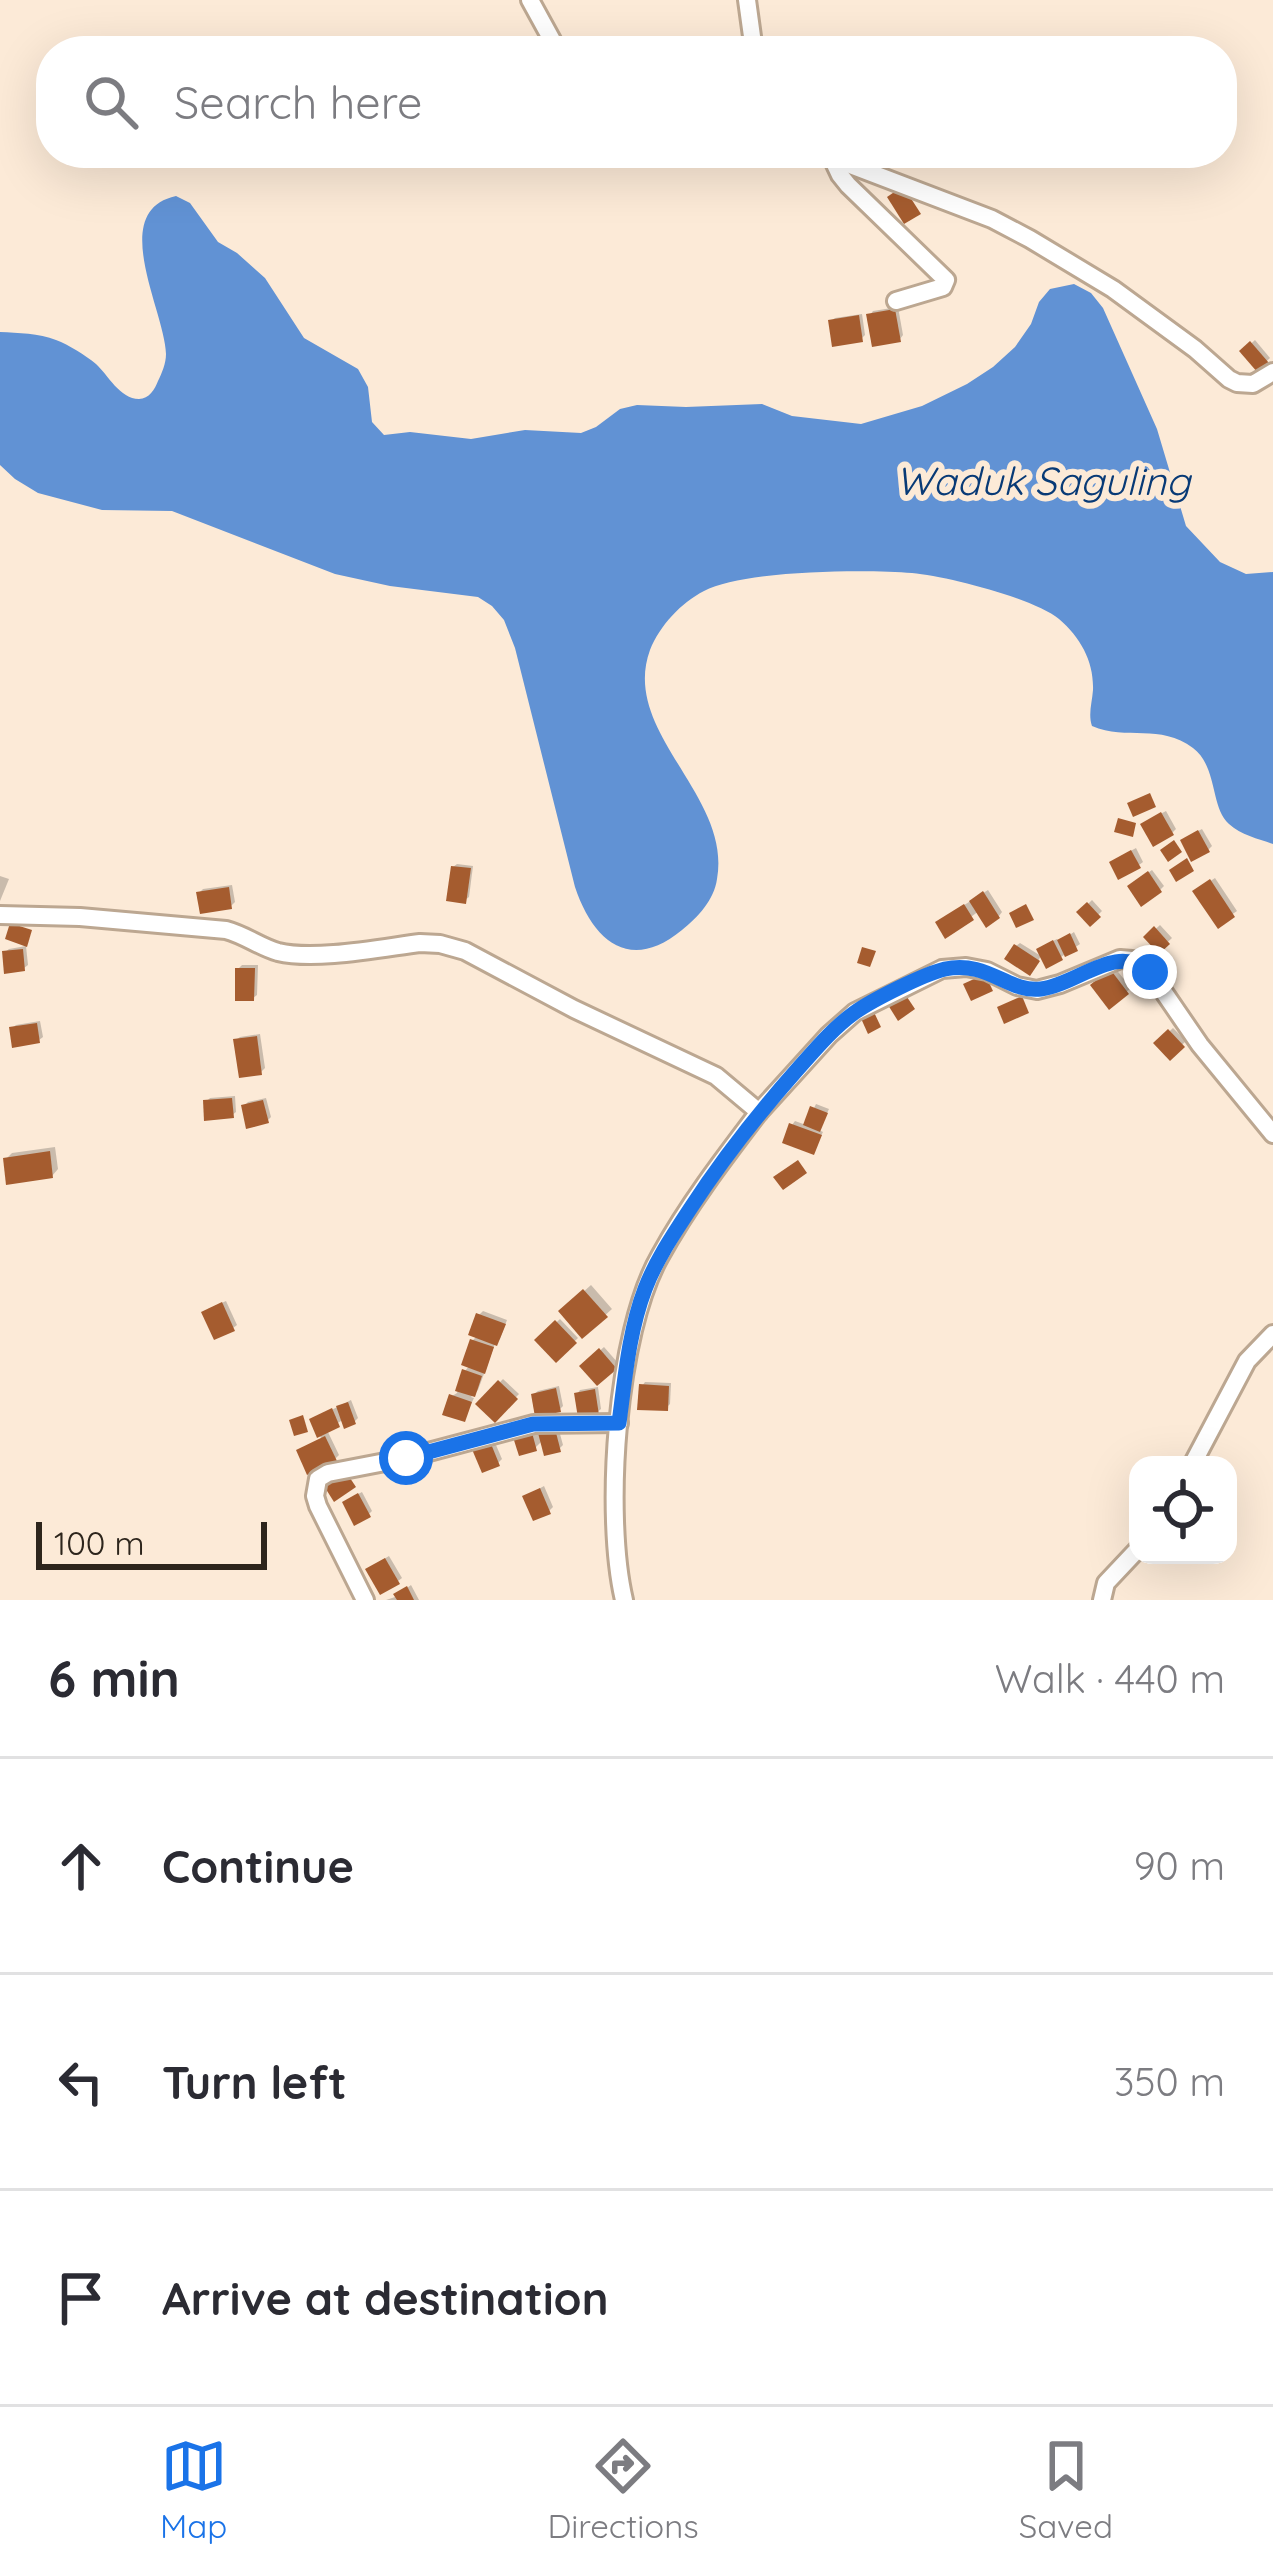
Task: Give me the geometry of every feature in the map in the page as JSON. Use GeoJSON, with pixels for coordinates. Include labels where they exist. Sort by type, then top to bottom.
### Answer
{"type":"FeatureCollection","features":[{"type":"Feature","properties":{"kind":"street"},"geometry":{"type":"LineString","coordinates":[[530,0],[550,36]]}},
{"type":"Feature","properties":{"kind":"street"},"geometry":{"type":"LineString","coordinates":[[747,0],[752,36]]}},
{"type":"Feature","properties":{"kind":"street"},"geometry":{"type":"LineString","coordinates":[[835,168],[946,280],[943,287],[896,301]]}},
{"type":"Feature","properties":{"kind":"street"},"geometry":{"type":"LineString","coordinates":[[860,168],[992,219],[1030,239],[1113,289],[1237,383],[1253,384],[1273,372]]}},
{"type":"Feature","properties":{"kind":"street"},"geometry":{"type":"LineString","coordinates":[[0,915],[226,930],[269,949],[302,956],[440,944],[465,951],[716,1076],[759,1112]]}},
{"type":"Feature","properties":{"kind":"street"},"geometry":{"type":"LineString","coordinates":[[624,1600],[614,1529],[619,1423],[644,1290],[658,1257],[759,1112],[855,1012],[942,970],[987,971],[1037,990],[1120,959],[1132,959],[1150,972],[1200,1045],[1273,1134]]}},
{"type":"Feature","properties":{"kind":"street"},"geometry":{"type":"LineString","coordinates":[[1197,1456],[1247,1361],[1273,1334]]}},
{"type":"Feature","properties":{"kind":"street"},"geometry":{"type":"LineString","coordinates":[[364,1600],[318,1506],[318,1479],[533,1424],[619,1423]]}},
{"type":"Feature","properties":{"kind":"street"},"geometry":{"type":"LineString","coordinates":[[1102,1600],[1106,1583],[1129,1559]]}},
{"type":"Feature","properties":{"kind":"water","name":"Waduk Saguling"},"geometry":{"type":"Polygon","coordinates":[[[176,196],[190,203],[218,242],[265,278],[304,338],[358,369],[368,387],[372,422],[384,435],[410,432],[471,439],[525,430],[581,433],[620,409],[637,405],[762,404],[792,416],[861,424],[922,406],[993,367],[1015,347],[1050,289],[1074,284],[1091,293],[1103,308],[1157,429],[1186,526],[1220,562],[1246,574],[1273,572],[1273,844],[1229,824],[1201,756],[1181,740],[1092,726],[1093,680],[1085,651],[1074,634],[1047,611],[988,589],[912,573],[836,571],[746,579],[704,591],[672,616],[650,650],[645,680],[650,709],[662,736],[709,819],[717,848],[715,887],[699,914],[663,943],[630,950],[616,945],[592,923],[575,887],[515,648],[504,620],[492,606],[478,597],[335,574],[172,511],[102,510],[38,493],[0,465],[0,332],[43,336],[66,345],[96,364],[132,398],[143,399],[153,390],[166,354],[142,241],[145,221],[156,205],[176,196]]]}},
{"type":"Feature","properties":{"kind":"building"},"geometry":{"type":"Polygon","coordinates":[[[903,186],[921,214],[904,224],[887,197],[903,186]]]}},
{"type":"Feature","properties":{"kind":"building"},"geometry":{"type":"Polygon","coordinates":[[[895,309],[901,342],[872,347],[866,314],[895,309]]]}},
{"type":"Feature","properties":{"kind":"building"},"geometry":{"type":"Polygon","coordinates":[[[859,315],[863,342],[832,347],[828,320],[859,315]]]}},
{"type":"Feature","properties":{"kind":"building"},"geometry":{"type":"Polygon","coordinates":[[[1250,341],[1269,363],[1258,373],[1239,351],[1250,341]]]}},
{"type":"Feature","properties":{"kind":"building"},"geometry":{"type":"Polygon","coordinates":[[[1150,793],[1156,807],[1133,817],[1127,803],[1150,793]]]}},
{"type":"Feature","properties":{"kind":"building"},"geometry":{"type":"Polygon","coordinates":[[[1161,812],[1174,835],[1153,847],[1140,824],[1161,812]]]}},
{"type":"Feature","properties":{"kind":"building"},"geometry":{"type":"Polygon","coordinates":[[[1118,818],[1136,823],[1133,837],[1114,832],[1118,818]]]}},
{"type":"Feature","properties":{"kind":"building"},"geometry":{"type":"Polygon","coordinates":[[[1198,830],[1210,852],[1191,862],[1180,840],[1198,830]]]}},
{"type":"Feature","properties":{"kind":"building"},"geometry":{"type":"Polygon","coordinates":[[[1174,840],[1182,852],[1168,862],[1160,850],[1174,840]]]}},
{"type":"Feature","properties":{"kind":"building"},"geometry":{"type":"Polygon","coordinates":[[[1131,850],[1141,868],[1118,880],[1109,862],[1131,850]]]}},
{"type":"Feature","properties":{"kind":"building"},"geometry":{"type":"Polygon","coordinates":[[[1187,858],[1194,871],[1176,882],[1169,870],[1187,858]]]}},
{"type":"Feature","properties":{"kind":"building"},"geometry":{"type":"Polygon","coordinates":[[[451,866],[471,868],[466,904],[446,901],[451,866]]]}},
{"type":"Feature","properties":{"kind":"building"},"geometry":{"type":"Polygon","coordinates":[[[1148,871],[1162,892],[1141,907],[1127,886],[1148,871]]]}},
{"type":"Feature","properties":{"kind":"building"},"geometry":{"type":"Polygon","coordinates":[[[1210,879],[1235,917],[1218,929],[1192,891],[1210,879]]]}},
{"type":"Feature","properties":{"kind":"building"},"geometry":{"type":"Polygon","coordinates":[[[229,887],[232,909],[200,914],[196,892],[229,887]]]}},
{"type":"Feature","properties":{"kind":"building"},"geometry":{"type":"Polygon","coordinates":[[[983,891],[1000,918],[986,928],[969,901],[983,891]]]}},
{"type":"Feature","properties":{"kind":"building"},"geometry":{"type":"Polygon","coordinates":[[[1087,902],[1101,917],[1090,927],[1076,912],[1087,902]]]}},
{"type":"Feature","properties":{"kind":"building"},"geometry":{"type":"Polygon","coordinates":[[[964,904],[974,920],[945,939],[935,922],[964,904]]]}},
{"type":"Feature","properties":{"kind":"building"},"geometry":{"type":"Polygon","coordinates":[[[1026,904],[1034,920],[1016,928],[1009,913],[1026,904]]]}},
{"type":"Feature","properties":{"kind":"building"},"geometry":{"type":"Polygon","coordinates":[[[10,923],[32,930],[27,947],[5,939],[10,923]]]}},
{"type":"Feature","properties":{"kind":"building"},"geometry":{"type":"Polygon","coordinates":[[[1154,926],[1170,944],[1159,954],[1143,937],[1154,926]]]}},
{"type":"Feature","properties":{"kind":"building"},"geometry":{"type":"Polygon","coordinates":[[[1070,933],[1078,951],[1065,957],[1057,940],[1070,933]]]}},
{"type":"Feature","properties":{"kind":"building"},"geometry":{"type":"Polygon","coordinates":[[[1053,940],[1063,960],[1046,969],[1036,949],[1053,940]]]}},
{"type":"Feature","properties":{"kind":"building"},"geometry":{"type":"Polygon","coordinates":[[[1014,944],[1040,961],[1030,976],[1004,959],[1014,944]]]}},
{"type":"Feature","properties":{"kind":"building"},"geometry":{"type":"Polygon","coordinates":[[[862,947],[876,951],[870,967],[857,963],[862,947]]]}},
{"type":"Feature","properties":{"kind":"building"},"geometry":{"type":"Polygon","coordinates":[[[23,949],[25,971],[4,974],[2,951],[23,949]]]}},
{"type":"Feature","properties":{"kind":"building"},"geometry":{"type":"Polygon","coordinates":[[[235,968],[255,968],[254,1001],[235,1001],[235,968]]]}},
{"type":"Feature","properties":{"kind":"building"},"geometry":{"type":"Polygon","coordinates":[[[1110,969],[1129,994],[1109,1010],[1090,985],[1110,969]]]}},
{"type":"Feature","properties":{"kind":"building"},"geometry":{"type":"Polygon","coordinates":[[[985,974],[993,991],[971,1001],[963,984],[985,974]]]}},
{"type":"Feature","properties":{"kind":"building"},"geometry":{"type":"Polygon","coordinates":[[[905,994],[915,1009],[898,1021],[888,1005],[905,994]]]}},
{"type":"Feature","properties":{"kind":"building"},"geometry":{"type":"Polygon","coordinates":[[[1022,996],[1029,1013],[1004,1024],[997,1007],[1022,996]]]}},
{"type":"Feature","properties":{"kind":"building"},"geometry":{"type":"Polygon","coordinates":[[[872,1008],[881,1027],[868,1034],[859,1014],[872,1008]]]}},
{"type":"Feature","properties":{"kind":"building"},"geometry":{"type":"Polygon","coordinates":[[[37,1023],[40,1043],[12,1048],[9,1027],[37,1023]]]}},
{"type":"Feature","properties":{"kind":"building"},"geometry":{"type":"Polygon","coordinates":[[[1168,1029],[1185,1047],[1170,1061],[1153,1043],[1168,1029]]]}},
{"type":"Feature","properties":{"kind":"building"},"geometry":{"type":"Polygon","coordinates":[[[257,1036],[262,1075],[239,1078],[233,1039],[257,1036]]]}},
{"type":"Feature","properties":{"kind":"building"},"geometry":{"type":"Polygon","coordinates":[[[232,1098],[234,1118],[204,1121],[203,1100],[232,1098]]]}},
{"type":"Feature","properties":{"kind":"building"},"geometry":{"type":"Polygon","coordinates":[[[263,1100],[269,1123],[246,1129],[241,1105],[263,1100]]]}},
{"type":"Feature","properties":{"kind":"building"},"geometry":{"type":"Polygon","coordinates":[[[810,1106],[828,1113],[820,1132],[803,1125],[810,1106]]]}},
{"type":"Feature","properties":{"kind":"building"},"geometry":{"type":"Polygon","coordinates":[[[789,1123],[822,1135],[814,1155],[782,1143],[789,1123]]]}},
{"type":"Feature","properties":{"kind":"building"},"geometry":{"type":"Polygon","coordinates":[[[50,1151],[53,1178],[6,1185],[3,1158],[50,1151]]]}},
{"type":"Feature","properties":{"kind":"building"},"geometry":{"type":"Polygon","coordinates":[[[798,1160],[807,1173],[783,1190],[773,1177],[798,1160]]]}},
{"type":"Feature","properties":{"kind":"building"},"geometry":{"type":"Polygon","coordinates":[[[583,1289],[608,1317],[582,1339],[558,1311],[583,1289]]]}},
{"type":"Feature","properties":{"kind":"building"},"geometry":{"type":"Polygon","coordinates":[[[222,1302],[235,1331],[214,1340],[201,1312],[222,1302]]]}},
{"type":"Feature","properties":{"kind":"building"},"geometry":{"type":"Polygon","coordinates":[[[476,1313],[506,1324],[497,1346],[468,1335],[476,1313]]]}},
{"type":"Feature","properties":{"kind":"building"},"geometry":{"type":"Polygon","coordinates":[[[555,1320],[577,1343],[556,1363],[534,1340],[555,1320]]]}},
{"type":"Feature","properties":{"kind":"building"},"geometry":{"type":"Polygon","coordinates":[[[470,1339],[494,1347],[485,1374],[461,1365],[470,1339]]]}},
{"type":"Feature","properties":{"kind":"building"},"geometry":{"type":"Polygon","coordinates":[[[599,1348],[617,1369],[597,1386],[579,1366],[599,1348]]]}},
{"type":"Feature","properties":{"kind":"building"},"geometry":{"type":"Polygon","coordinates":[[[462,1369],[482,1376],[475,1397],[455,1391],[462,1369]]]}},
{"type":"Feature","properties":{"kind":"building"},"geometry":{"type":"Polygon","coordinates":[[[498,1380],[518,1399],[495,1423],[475,1404],[498,1380]]]}},
{"type":"Feature","properties":{"kind":"building"},"geometry":{"type":"Polygon","coordinates":[[[639,1384],[669,1386],[668,1411],[637,1410],[639,1384]]]}},
{"type":"Feature","properties":{"kind":"building"},"geometry":{"type":"Polygon","coordinates":[[[556,1388],[561,1412],[535,1417],[531,1394],[556,1388]]]}},
{"type":"Feature","properties":{"kind":"building"},"geometry":{"type":"Polygon","coordinates":[[[595,1389],[599,1415],[578,1418],[574,1393],[595,1389]]]}},
{"type":"Feature","properties":{"kind":"building"},"geometry":{"type":"Polygon","coordinates":[[[449,1394],[472,1402],[465,1422],[442,1415],[449,1394]]]}},
{"type":"Feature","properties":{"kind":"building"},"geometry":{"type":"Polygon","coordinates":[[[348,1402],[356,1424],[344,1429],[336,1406],[348,1402]]]}},
{"type":"Feature","properties":{"kind":"building"},"geometry":{"type":"Polygon","coordinates":[[[332,1408],[340,1427],[317,1438],[309,1419],[332,1408]]]}},
{"type":"Feature","properties":{"kind":"building"},"geometry":{"type":"Polygon","coordinates":[[[303,1415],[308,1432],[294,1436],[289,1420],[303,1415]]]}},
{"type":"Feature","properties":{"kind":"building"},"geometry":{"type":"Polygon","coordinates":[[[554,1425],[561,1452],[544,1456],[537,1429],[554,1425]]]}},
{"type":"Feature","properties":{"kind":"building"},"geometry":{"type":"Polygon","coordinates":[[[531,1429],[537,1451],[519,1456],[512,1434],[531,1429]]]}},
{"type":"Feature","properties":{"kind":"building"},"geometry":{"type":"Polygon","coordinates":[[[325,1436],[337,1461],[307,1475],[296,1450],[325,1436]]]}},
{"type":"Feature","properties":{"kind":"building"},"geometry":{"type":"Polygon","coordinates":[[[489,1439],[500,1466],[482,1473],[471,1447],[489,1439]]]}},
{"type":"Feature","properties":{"kind":"building"},"geometry":{"type":"Polygon","coordinates":[[[346,1472],[356,1487],[334,1502],[324,1486],[346,1472]]]}},
{"type":"Feature","properties":{"kind":"building"},"geometry":{"type":"Polygon","coordinates":[[[540,1488],[551,1514],[533,1521],[522,1496],[540,1488]]]}},
{"type":"Feature","properties":{"kind":"building"},"geometry":{"type":"Polygon","coordinates":[[[358,1493],[371,1517],[354,1526],[342,1502],[358,1493]]]}},
{"type":"Feature","properties":{"kind":"building"},"geometry":{"type":"Polygon","coordinates":[[[385,1558],[400,1584],[380,1595],[365,1569],[385,1558]]]}},
{"type":"Feature","properties":{"kind":"building"},"geometry":{"type":"Polygon","coordinates":[[[407,1586],[414,1600],[397,1600],[393,1594],[407,1586]]]}},
{"type":"Feature","properties":{"kind":"route"},"geometry":{"type":"LineString","coordinates":[[406,1458],[533,1424],[619,1423],[634,1325],[658,1257],[759,1112],[855,1012],[942,970],[987,971],[1037,990],[1120,959],[1132,959],[1150,972]]}}]}
